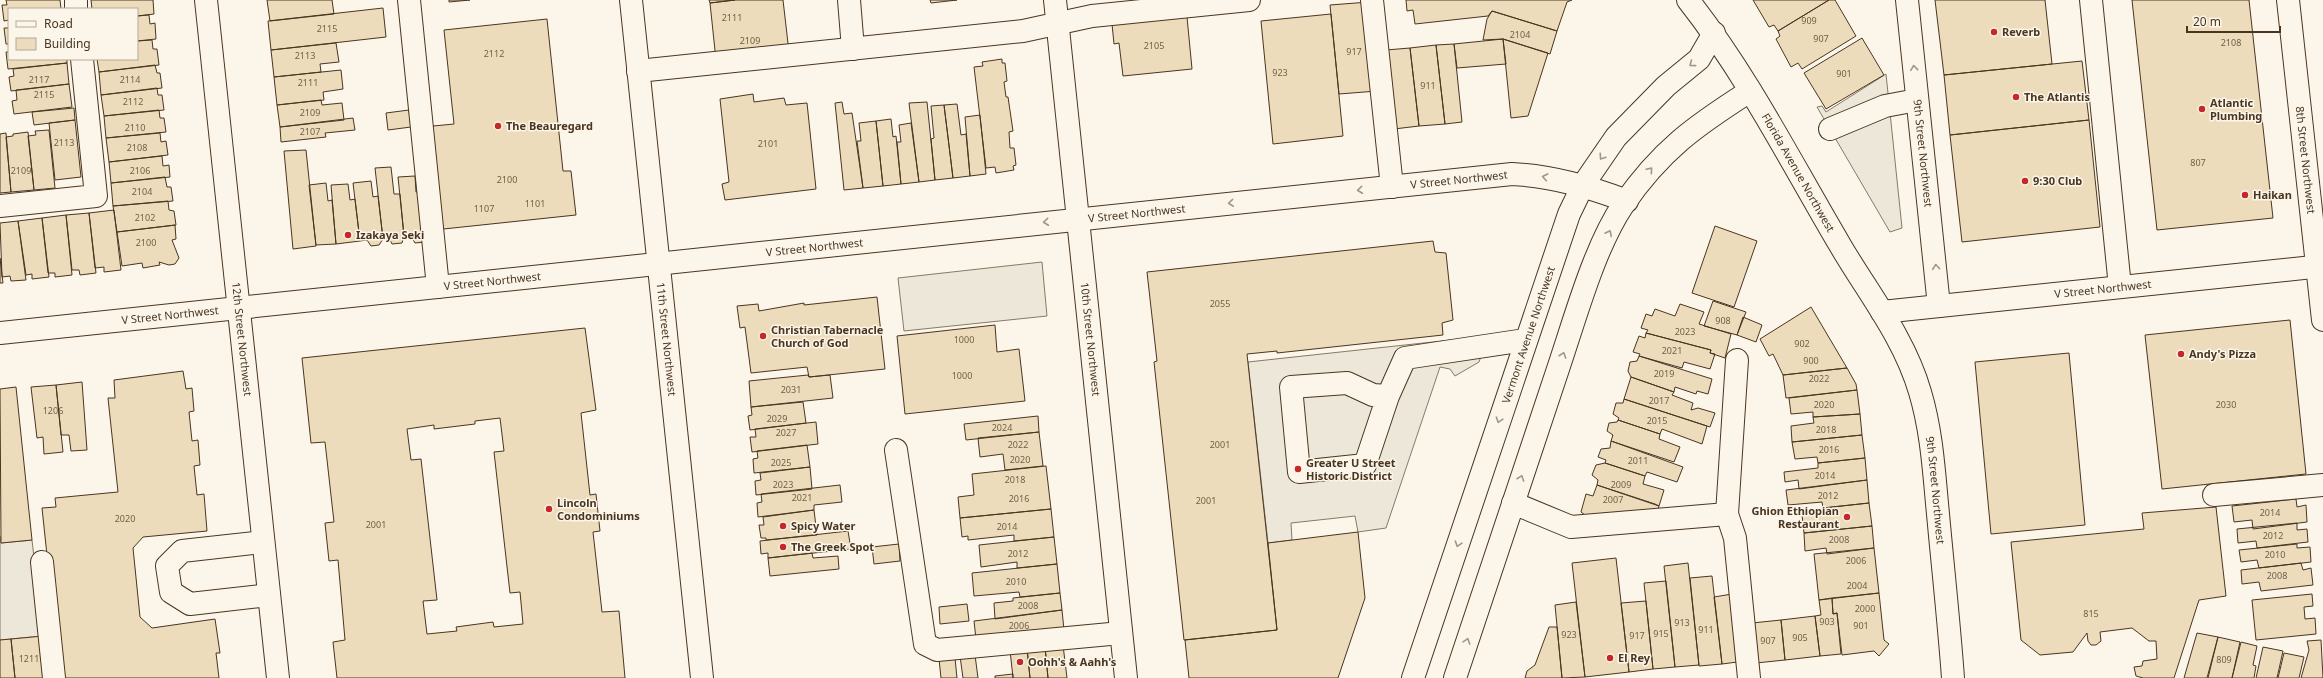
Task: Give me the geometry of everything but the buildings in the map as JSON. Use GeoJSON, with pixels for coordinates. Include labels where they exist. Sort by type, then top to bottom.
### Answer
{"type":"FeatureCollection","features":[{"type":"Feature","properties":{"kind":"street","name":"12th Street Northwest"},"geometry":{"type":"LineString","coordinates":[[206,0],[278,678]]}},
{"type":"Feature","properties":{"kind":"street"},"geometry":{"type":"LineString","coordinates":[[409,0],[438,287]]}},
{"type":"Feature","properties":{"kind":"street","name":"11th Street Northwest"},"geometry":{"type":"LineString","coordinates":[[631,0],[702,678]]}},
{"type":"Feature","properties":{"kind":"street"},"geometry":{"type":"LineString","coordinates":[[848,0],[853,49]]}},
{"type":"Feature","properties":{"kind":"street","name":"10th Street Northwest"},"geometry":{"type":"LineString","coordinates":[[1055,0],[1126,678]]}},
{"type":"Feature","properties":{"kind":"street"},"geometry":{"type":"LineString","coordinates":[[638,71],[1023,31],[1092,16],[1249,0]]}},
{"type":"Feature","properties":{"kind":"street"},"geometry":{"type":"LineString","coordinates":[[1372,0],[1392,187]]}},
{"type":"Feature","properties":{"kind":"street","name":"Florida Avenue Northwest"},"geometry":{"type":"LineString","coordinates":[[1688,0],[1714,33],[1750,91],[1846,255],[1882,312]]}},
{"type":"Feature","properties":{"kind":"street","name":"Florida Avenue Northwest"},"geometry":{"type":"LineString","coordinates":[[1703,0],[1714,33]]}},
{"type":"Feature","properties":{"kind":"street","name":"9th Street Northwest"},"geometry":{"type":"LineString","coordinates":[[1907,0],[1939,306]]}},
{"type":"Feature","properties":{"kind":"street"},"geometry":{"type":"LineString","coordinates":[[2091,0],[2120,287]]}},
{"type":"Feature","properties":{"kind":"street","name":"8th Street Northwest"},"geometry":{"type":"LineString","coordinates":[[2288,0],[2320,267],[2323,320]]}},
{"type":"Feature","properties":{"kind":"street","name":"Vermont Avenue Northwest"},"geometry":{"type":"LineString","coordinates":[[1413,678],[1561,235],[1583,185],[1616,137],[1666,86],[1699,59],[1714,33]]}},
{"type":"Feature","properties":{"kind":"street"},"geometry":{"type":"LineString","coordinates":[[0,206],[96,196],[82,60]]}},
{"type":"Feature","properties":{"kind":"street"},"geometry":{"type":"LineString","coordinates":[[1454,678],[1593,269],[1616,219],[1648,171],[1679,139],[1706,118],[1750,91]]}},
{"type":"Feature","properties":{"kind":"street"},"geometry":{"type":"LineString","coordinates":[[1830,129],[1885,106],[1917,100]]}},
{"type":"Feature","properties":{"kind":"street","name":"V Street Northwest"},"geometry":{"type":"LineString","coordinates":[[0,332],[1512,174],[1541,176],[1583,185],[1627,201]]}},
{"type":"Feature","properties":{"kind":"street","name":"V Street Northwest"},"geometry":{"type":"LineString","coordinates":[[1882,312],[2320,267]]}},
{"type":"Feature","properties":{"kind":"street","name":"9th Street Northwest"},"geometry":{"type":"LineString","coordinates":[[1882,312],[1905,351],[1916,380],[1929,431],[1953,678]]}},
{"type":"Feature","properties":{"kind":"street"},"geometry":{"type":"LineString","coordinates":[[1388,396],[1372,395],[1347,383],[1291,387],[1299,472],[1365,465],[1388,396],[1405,358],[1525,340]]}},
{"type":"Feature","properties":{"kind":"street"},"geometry":{"type":"LineString","coordinates":[[1737,360],[1727,514],[1735,538],[1749,678]]}},
{"type":"Feature","properties":{"kind":"street"},"geometry":{"type":"LineString","coordinates":[[896,450],[925,644],[937,650],[1121,633]]}},
{"type":"Feature","properties":{"kind":"street"},"geometry":{"type":"LineString","coordinates":[[2214,495],[2323,485]]}},
{"type":"Feature","properties":{"kind":"street"},"geometry":{"type":"LineString","coordinates":[[1513,503],[1571,527],[1727,514]]}},
{"type":"Feature","properties":{"kind":"street"},"geometry":{"type":"LineString","coordinates":[[263,542],[182,552],[167,566],[171,592],[190,604],[269,595]]}},
{"type":"Feature","properties":{"kind":"street"},"geometry":{"type":"LineString","coordinates":[[42,562],[54,678]]}},
{"type":"Feature","properties":{"kind":"shaded area"},"geometry":{"type":"Polygon","coordinates":[[[1886,74],[1902,228],[1890,232],[1817,107],[1822,106],[1826,112],[1886,74]]]}},
{"type":"Feature","properties":{"kind":"shaded area"},"geometry":{"type":"Polygon","coordinates":[[[1042,262],[1047,316],[904,331],[898,278],[1042,262]]]}},
{"type":"Feature","properties":{"kind":"shaded area"},"geometry":{"type":"Polygon","coordinates":[[[1488,336],[1479,362],[1455,376],[1450,369],[1440,367],[1386,528],[1358,532],[1355,516],[1291,523],[1292,540],[1268,543],[1248,362],[1488,336]]]}},
{"type":"Feature","properties":{"kind":"shaded area"},"geometry":{"type":"Polygon","coordinates":[[[0,536],[1,543],[32,540],[43,636],[0,640],[0,536]]]}},
{"type":"Feature","properties":{"kind":"place","name":"Reverb"},"geometry":{"type":"Point","coordinates":[1994,32]}},
{"type":"Feature","properties":{"kind":"place","name":"The Atlantis"},"geometry":{"type":"Point","coordinates":[2016,97]}},
{"type":"Feature","properties":{"kind":"place","name":"Atlantic Plumbing"},"geometry":{"type":"Point","coordinates":[2202,109]}},
{"type":"Feature","properties":{"kind":"place","name":"The Beauregard"},"geometry":{"type":"Point","coordinates":[498,126]}},
{"type":"Feature","properties":{"kind":"place","name":"9:30 Club"},"geometry":{"type":"Point","coordinates":[2025,181]}},
{"type":"Feature","properties":{"kind":"place","name":"Haikan"},"geometry":{"type":"Point","coordinates":[2245,195]}},
{"type":"Feature","properties":{"kind":"place","name":"Izakaya Seki"},"geometry":{"type":"Point","coordinates":[348,235]}},
{"type":"Feature","properties":{"kind":"place","name":"Christian Tabernacle Church of God"},"geometry":{"type":"Point","coordinates":[763,336]}},
{"type":"Feature","properties":{"kind":"place","name":"Andy's Pizza"},"geometry":{"type":"Point","coordinates":[2181,354]}},
{"type":"Feature","properties":{"kind":"place","name":"Greater U Street Historic District"},"geometry":{"type":"Point","coordinates":[1298,469]}},
{"type":"Feature","properties":{"kind":"place","name":"Lincoln Condominiums"},"geometry":{"type":"Point","coordinates":[549,509]}},
{"type":"Feature","properties":{"kind":"place","name":"Ghion Ethiopian Restaurant"},"geometry":{"type":"Point","coordinates":[1847,517]}},
{"type":"Feature","properties":{"kind":"place","name":"Spicy Water"},"geometry":{"type":"Point","coordinates":[783,526]}},
{"type":"Feature","properties":{"kind":"place","name":"The Greek Spot"},"geometry":{"type":"Point","coordinates":[783,547]}},
{"type":"Feature","properties":{"kind":"place","name":"El Rey"},"geometry":{"type":"Point","coordinates":[1610,658]}},
{"type":"Feature","properties":{"kind":"place","name":"Oohh's & Aahh's"},"geometry":{"type":"Point","coordinates":[1020,662]}}]}
